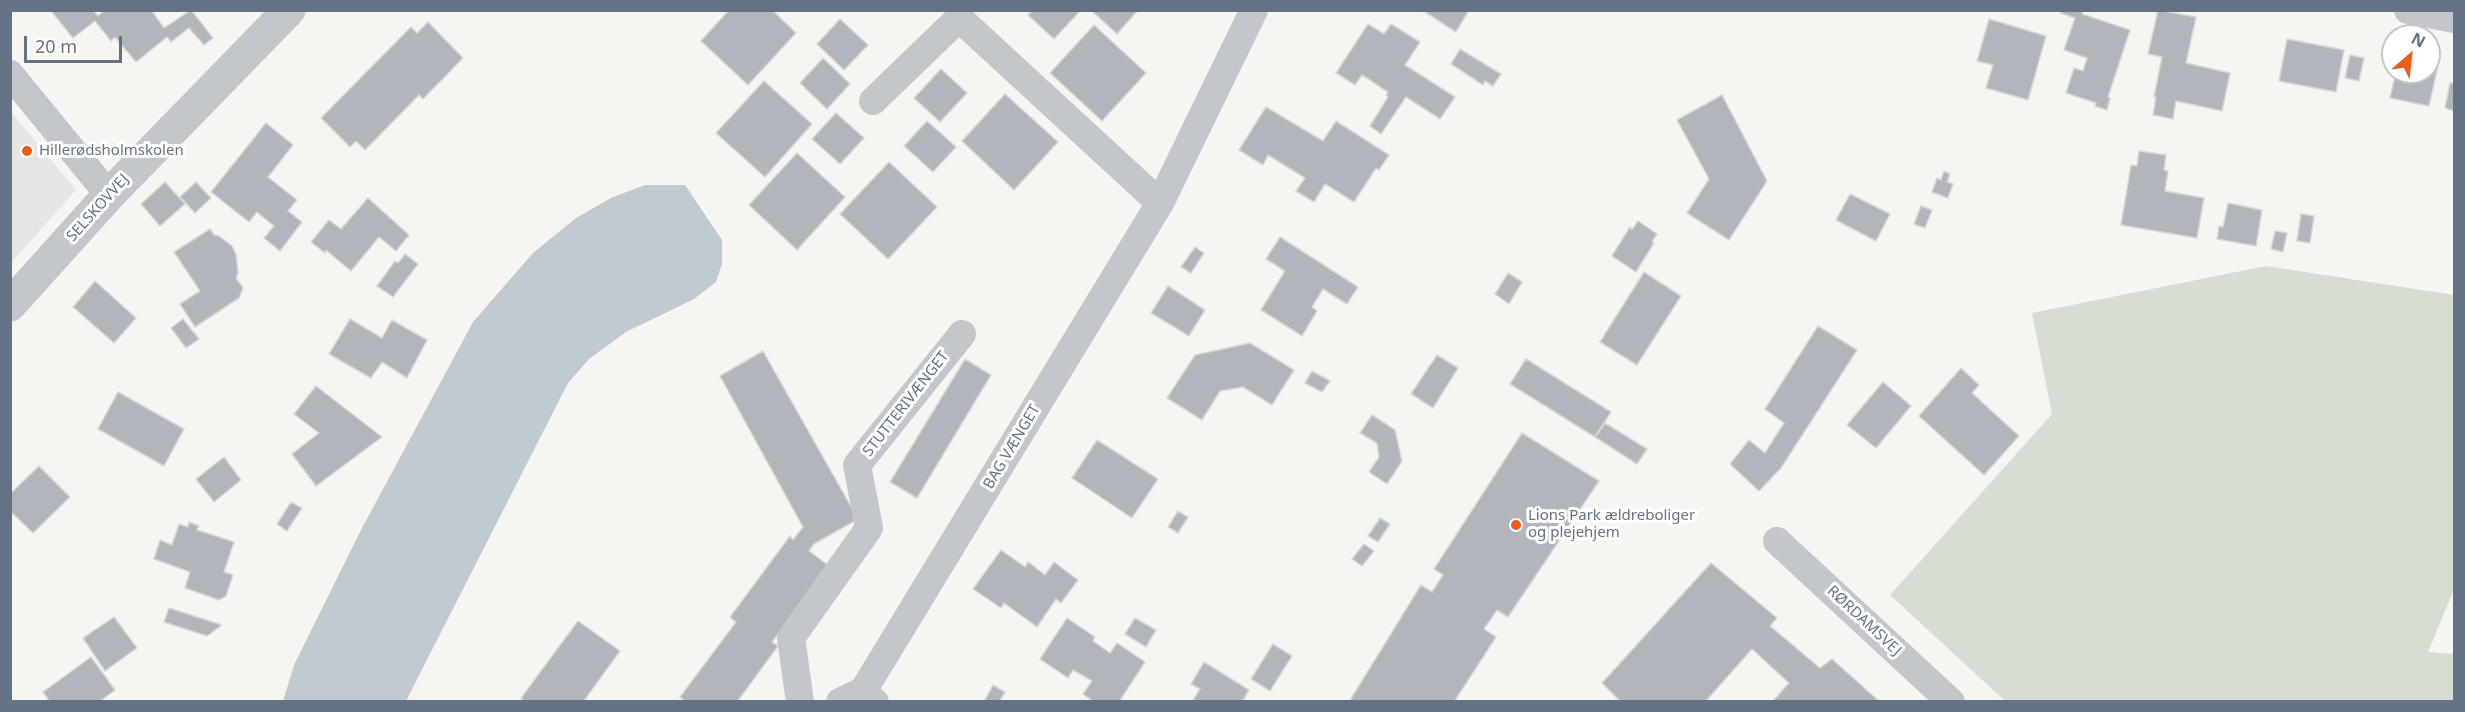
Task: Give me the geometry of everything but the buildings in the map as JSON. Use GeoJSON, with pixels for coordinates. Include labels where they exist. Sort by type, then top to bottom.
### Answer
{"type":"FeatureCollection","features":[{"type":"Feature","properties":{"kind":"street","name":"SELSKOVVEJ"},"geometry":{"type":"LineString","coordinates":[[10,305],[109,195],[289,10]]}},
{"type":"Feature","properties":{"kind":"street","name":"BAG VÆNGET"},"geometry":{"type":"LineString","coordinates":[[859,698],[1160,203],[1254,10]]}},
{"type":"Feature","properties":{"kind":"street"},"geometry":{"type":"LineString","coordinates":[[2408,10],[2454,19]]}},
{"type":"Feature","properties":{"kind":"street"},"geometry":{"type":"LineString","coordinates":[[873,101],[962,14],[1160,203]]}},
{"type":"Feature","properties":{"kind":"street"},"geometry":{"type":"LineString","coordinates":[[10,74],[109,195]]}},
{"type":"Feature","properties":{"kind":"street","name":"STUTTERIVÆNGET"},"geometry":{"type":"LineString","coordinates":[[801,702],[791,638],[869,528],[857,465],[962,334]]}},
{"type":"Feature","properties":{"kind":"street","name":"RØRDAMSVEJ"},"geometry":{"type":"LineString","coordinates":[[1777,541],[1951,702]]}},
{"type":"Feature","properties":{"kind":"shaded area","name":"Hillerødsholmskolen"},"geometry":{"type":"Polygon","coordinates":[[[11,112],[76,190],[11,263],[11,112]]]}},
{"type":"Feature","properties":{"kind":"shaded area"},"geometry":{"type":"Polygon","coordinates":[[[645,185],[685,185],[722,240],[722,264],[716,282],[694,299],[626,332],[589,359],[568,383],[406,701],[283,701],[294,665],[362,528],[473,322],[533,253],[576,218],[611,198],[645,185]]]}},
{"type":"Feature","properties":{"kind":"shaded area"},"geometry":{"type":"Polygon","coordinates":[[[2266,266],[2454,295],[2454,589],[2428,652],[2454,654],[2454,701],[2005,701],[1890,595],[2052,414],[2032,313],[2266,266]]]}},
{"type":"Feature","properties":{"kind":"place","name":"Hillerødsholmskolen"},"geometry":{"type":"Point","coordinates":[27,151]}},
{"type":"Feature","properties":{"kind":"place","name":"Lions Park ældreboliger og plejehjem"},"geometry":{"type":"Point","coordinates":[1516,525]}}]}
